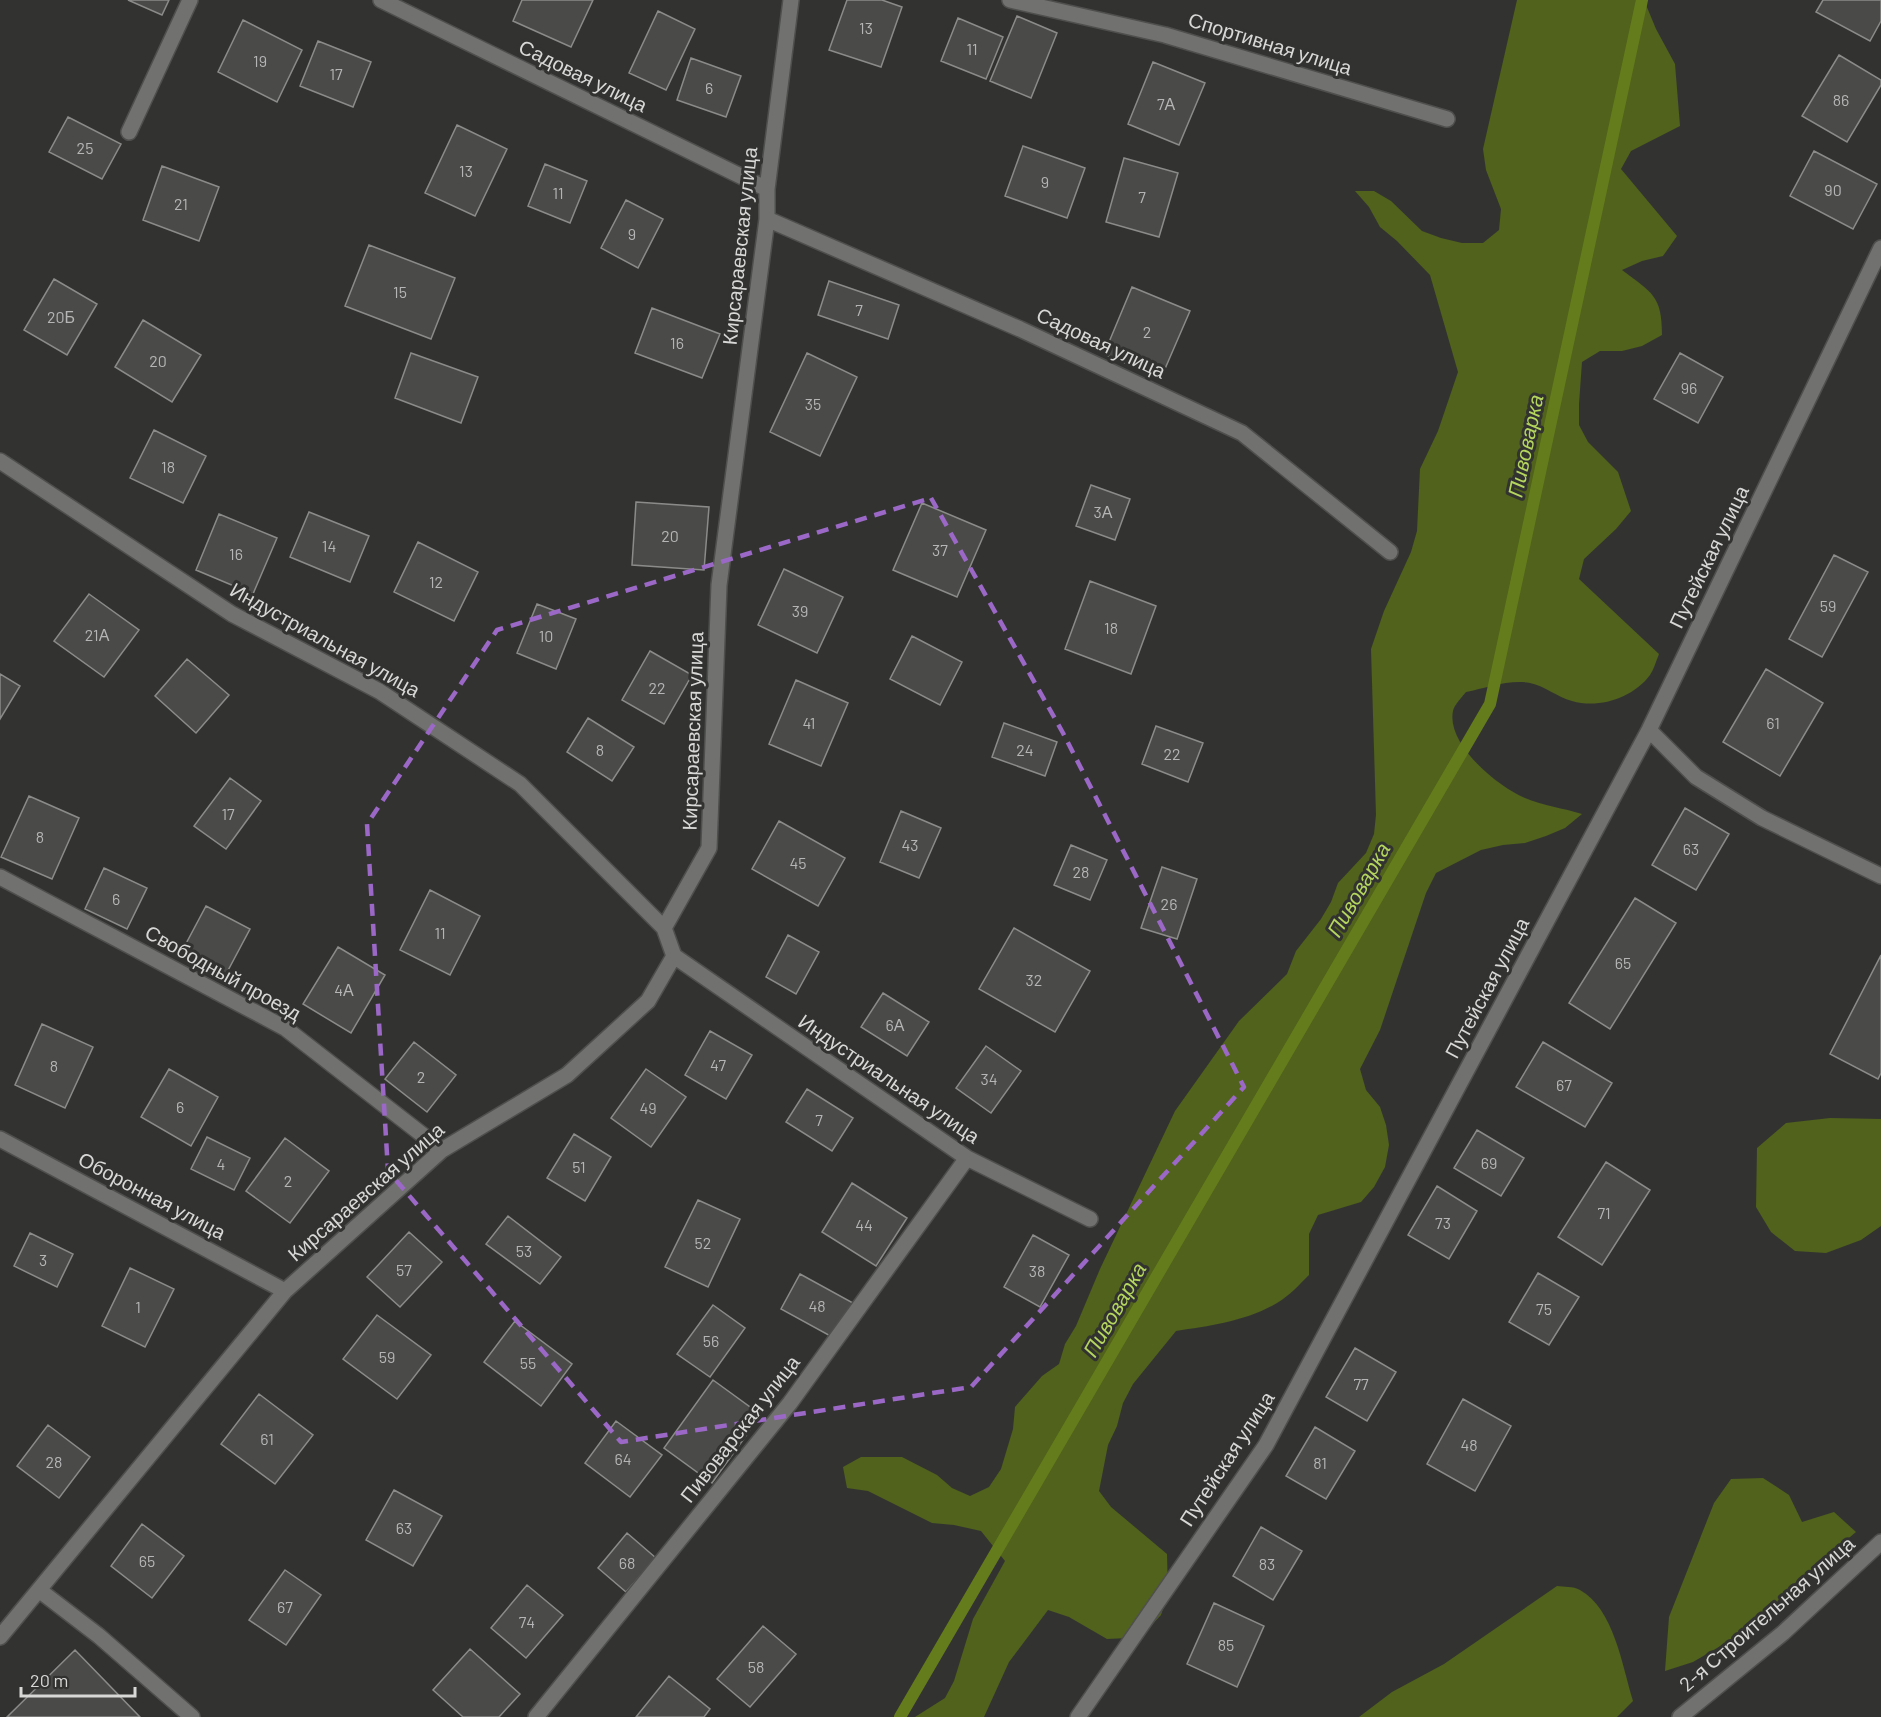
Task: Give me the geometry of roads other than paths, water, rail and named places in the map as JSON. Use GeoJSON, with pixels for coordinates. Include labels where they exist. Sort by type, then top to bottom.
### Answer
{"type":"FeatureCollection","features":[{"type":"Feature","properties":{"kind":"street"},"geometry":{"type":"LineString","coordinates":[[129,132],[190,0]]}},
{"type":"Feature","properties":{"kind":"street","name":"Садовая улица"},"geometry":{"type":"LineString","coordinates":[[381,0],[767,189]]}},
{"type":"Feature","properties":{"kind":"street","name":"Кирсараевская улица"},"geometry":{"type":"LineString","coordinates":[[664,928],[709,848],[719,585],[767,219],[767,189],[791,0]]}},
{"type":"Feature","properties":{"kind":"street","name":"Спортивная улица"},"geometry":{"type":"LineString","coordinates":[[1010,0],[1054,5],[1165,35],[1447,119]]}},
{"type":"Feature","properties":{"kind":"street","name":"Садовая улица"},"geometry":{"type":"LineString","coordinates":[[767,219],[1020,328],[1242,433],[1390,552]]}},
{"type":"Feature","properties":{"kind":"street","name":"Путейская улица"},"geometry":{"type":"LineString","coordinates":[[1078,1717],[1266,1445],[1649,730],[1881,248]]}},
{"type":"Feature","properties":{"kind":"street","name":"Индустриальная улица"},"geometry":{"type":"LineString","coordinates":[[0,461],[232,614],[379,691],[520,783],[664,928]]}},
{"type":"Feature","properties":{"kind":"street"},"geometry":{"type":"LineString","coordinates":[[1649,730],[1696,777],[1762,819],[1881,876]]}},
{"type":"Feature","properties":{"kind":"street","name":"Свободный проезд"},"geometry":{"type":"LineString","coordinates":[[0,877],[285,1028],[442,1150]]}},
{"type":"Feature","properties":{"kind":"street"},"geometry":{"type":"LineString","coordinates":[[664,928],[674,956]]}},
{"type":"Feature","properties":{"kind":"street","name":"Кирсараевская улица"},"geometry":{"type":"LineString","coordinates":[[0,1637],[285,1291],[442,1150],[567,1075],[648,1002],[674,956]]}},
{"type":"Feature","properties":{"kind":"street","name":"Индустриальная улица"},"geometry":{"type":"LineString","coordinates":[[674,956],[967,1158],[1090,1220]]}},
{"type":"Feature","properties":{"kind":"street","name":"Оборонная улица"},"geometry":{"type":"LineString","coordinates":[[0,1139],[285,1291]]}},
{"type":"Feature","properties":{"kind":"street","name":"Пивоварская улица"},"geometry":{"type":"LineString","coordinates":[[536,1717],[790,1403],[967,1158]]}},
{"type":"Feature","properties":{"kind":"street","name":"2-я Строительная улица"},"geometry":{"type":"LineString","coordinates":[[1680,1717],[1783,1633],[1881,1542]]}},
{"type":"Feature","properties":{"kind":"street"},"geometry":{"type":"LineString","coordinates":[[39,1590],[99,1636],[192,1717]]}},
{"type":"Feature","properties":{"kind":"waterway","name":"Пивоварка"},"geometry":{"type":"LineString","coordinates":[[900,1717],[1490,704],[1642,0]]}}]}
